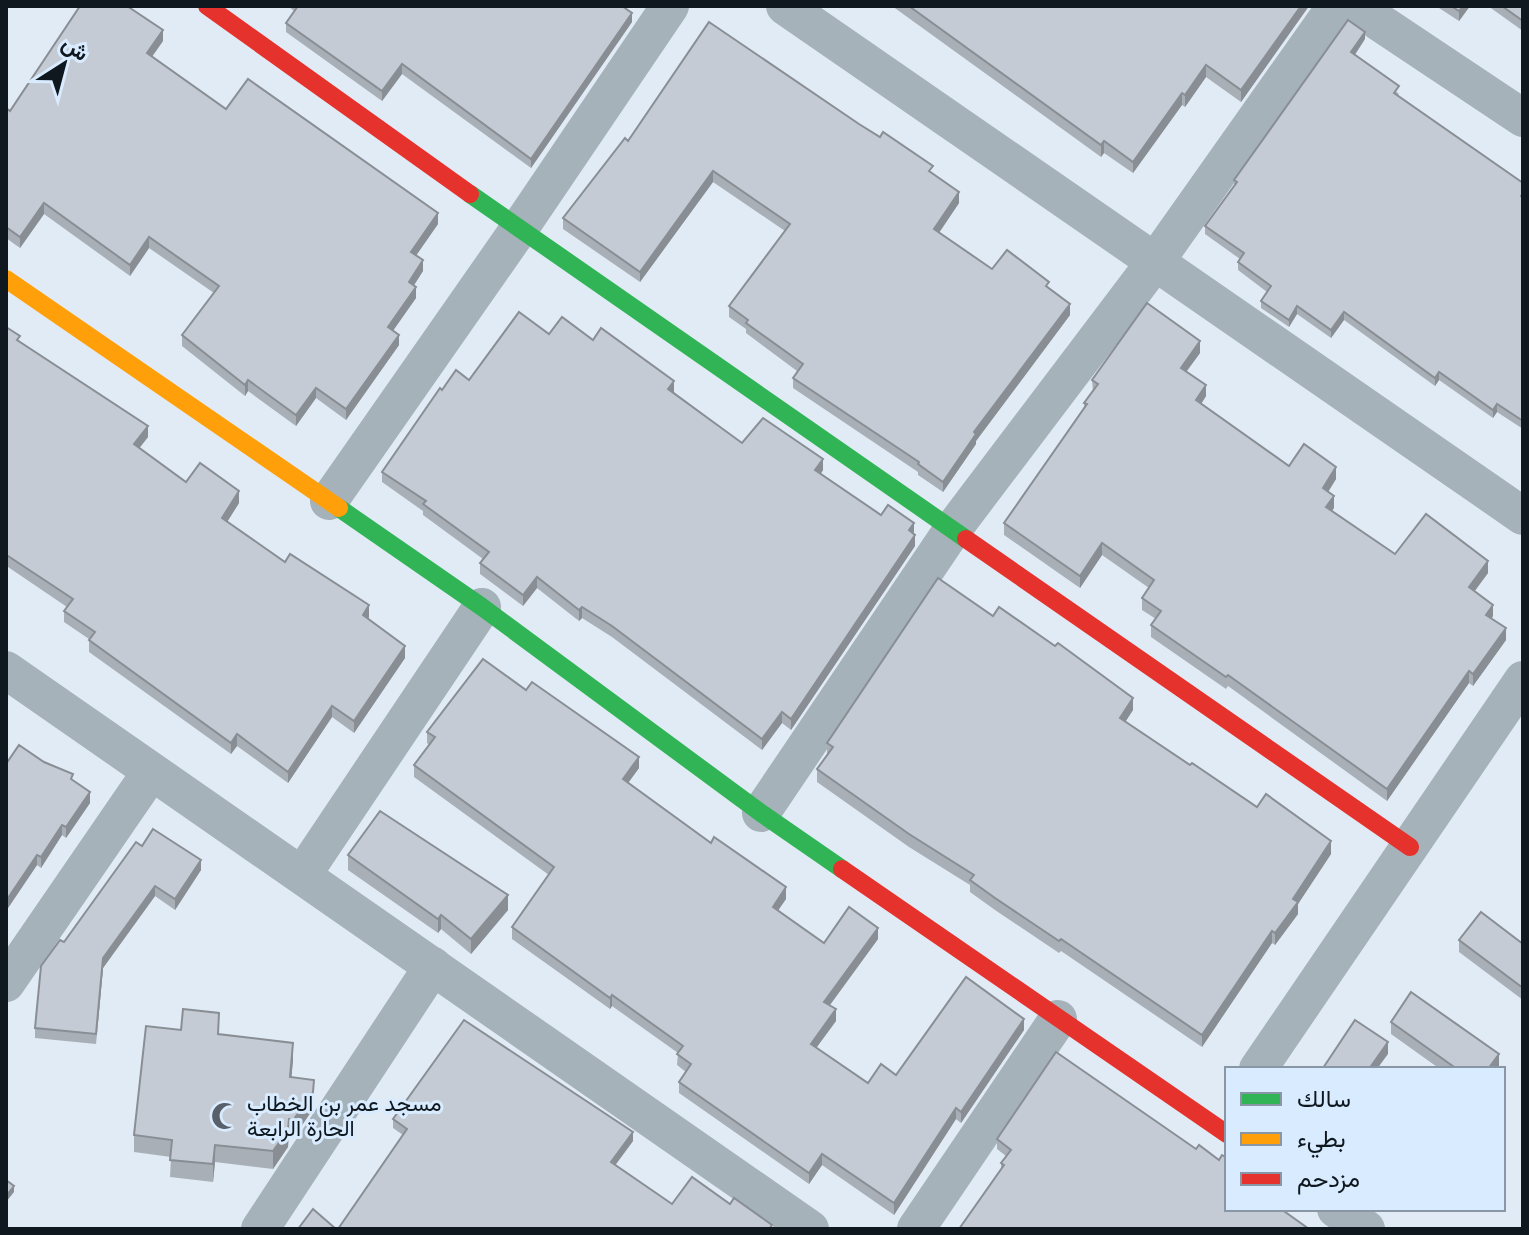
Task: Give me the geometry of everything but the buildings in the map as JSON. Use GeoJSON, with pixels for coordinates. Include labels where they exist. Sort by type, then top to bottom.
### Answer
{"type":"FeatureCollection","features":[{"type":"Feature","properties":{"kind":"street"},"geometry":{"type":"LineString","coordinates":[[207,6],[519,229],[1410,847]]}},
{"type":"Feature","properties":{"kind":"street"},"geometry":{"type":"LineString","coordinates":[[329,501],[670,6]]}},
{"type":"Feature","properties":{"kind":"street"},"geometry":{"type":"LineString","coordinates":[[787,6],[1523,516]]}},
{"type":"Feature","properties":{"kind":"street"},"geometry":{"type":"LineString","coordinates":[[761,813],[953,529],[1155,262],[1336,6]]}},
{"type":"Feature","properties":{"kind":"street"},"geometry":{"type":"LineString","coordinates":[[1355,6],[1523,118]]}},
{"type":"Feature","properties":{"kind":"street"},"geometry":{"type":"LineString","coordinates":[[6,279],[482,607],[761,813],[1058,1019],[1224,1126]]}},
{"type":"Feature","properties":{"kind":"street"},"geometry":{"type":"LineString","coordinates":[[303,874],[482,607]]}},
{"type":"Feature","properties":{"kind":"street"},"geometry":{"type":"LineString","coordinates":[[6,670],[810,1229]]}},
{"type":"Feature","properties":{"kind":"street"},"geometry":{"type":"LineString","coordinates":[[1259,1067],[1523,680]]}},
{"type":"Feature","properties":{"kind":"street"},"geometry":{"type":"LineString","coordinates":[[6,983],[151,772]]}},
{"type":"Feature","properties":{"kind":"street"},"geometry":{"type":"LineString","coordinates":[[260,1229],[433,966]]}},
{"type":"Feature","properties":{"kind":"street"},"geometry":{"type":"LineString","coordinates":[[916,1229],[1058,1019]]}},
{"type":"Feature","properties":{"kind":"street"},"geometry":{"type":"LineString","coordinates":[[1339,1211],[1366,1229]]}},
{"type":"Feature","properties":{"kind":"traffic: fast"},"geometry":{"type":"LineString","coordinates":[[470,194],[966,539]]}},
{"type":"Feature","properties":{"kind":"traffic: fast"},"geometry":{"type":"LineString","coordinates":[[339,508],[482,607],[842,869]]}},
{"type":"Feature","properties":{"kind":"traffic: slow"},"geometry":{"type":"LineString","coordinates":[[6,279],[339,508]]}},
{"type":"Feature","properties":{"kind":"traffic: jam"},"geometry":{"type":"LineString","coordinates":[[207,6],[470,194]]}},
{"type":"Feature","properties":{"kind":"traffic: jam"},"geometry":{"type":"LineString","coordinates":[[966,539],[1410,847]]}},
{"type":"Feature","properties":{"kind":"traffic: jam"},"geometry":{"type":"LineString","coordinates":[[842,869],[1225,1133]]}},
{"type":"Feature","properties":{"kind":"place","name":"مسجد عمر بن الخطاب الحارة الرابعة"},"geometry":{"type":"Point","coordinates":[225,1116]}}]}
